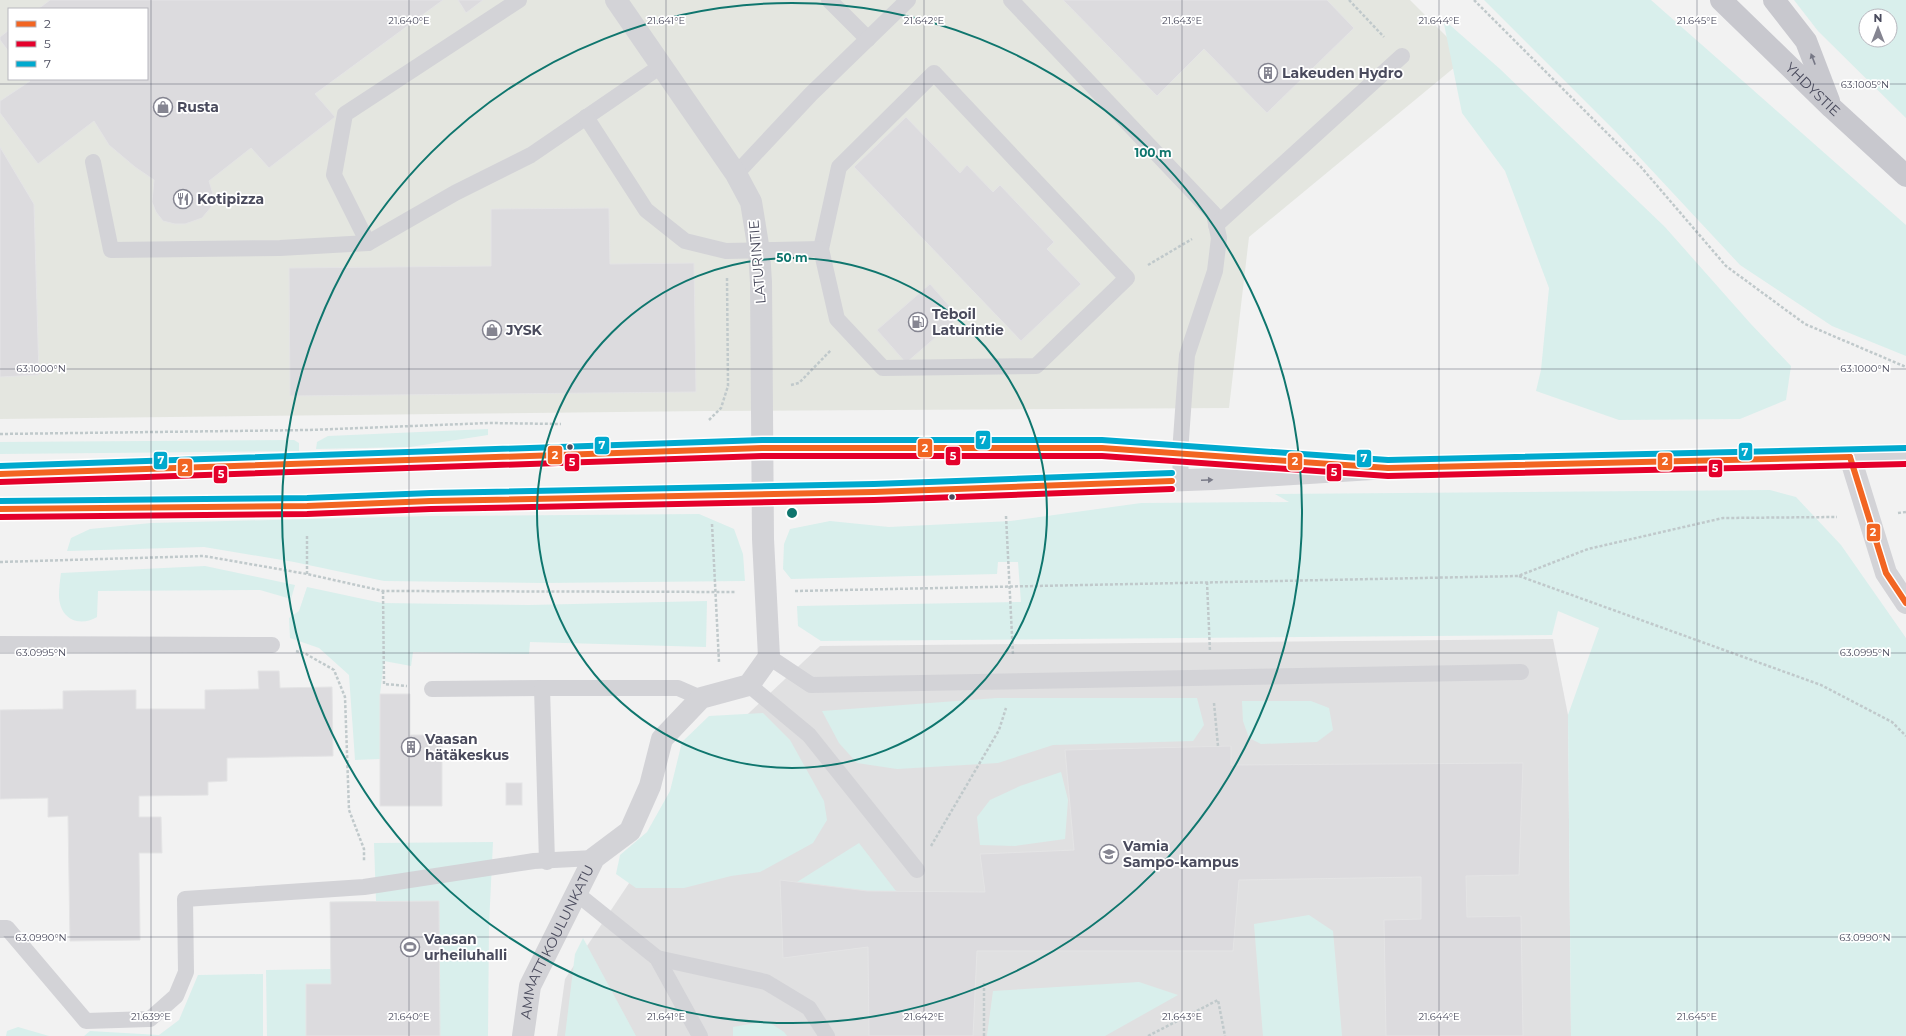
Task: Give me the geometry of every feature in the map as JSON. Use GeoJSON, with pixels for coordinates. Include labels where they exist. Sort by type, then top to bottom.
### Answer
{"type":"FeatureCollection","features":[{"type":"Feature","properties":{"kind":"highway","name":"YHDYSTIE"},"geometry":{"type":"LineString","coordinates":[[1721,0],[1832,108],[1906,176]]}},
{"type":"Feature","properties":{"kind":"highway"},"geometry":{"type":"LineString","coordinates":[[1774,0],[1806,41],[1832,108]]}},
{"type":"Feature","properties":{"kind":"main road","name":"LATURINTIE"},"geometry":{"type":"LineString","coordinates":[[616,0],[736,174],[751,202],[759,251],[765,592],[769,657]]}},
{"type":"Feature","properties":{"kind":"main road"},"geometry":{"type":"LineString","coordinates":[[0,474],[762,448],[1102,448],[1388,468]]}},
{"type":"Feature","properties":{"kind":"main road"},"geometry":{"type":"LineString","coordinates":[[0,509],[307,506],[893,491],[1181,480],[1388,468],[1906,456]]}},
{"type":"Feature","properties":{"kind":"main road"},"geometry":{"type":"LineString","coordinates":[[1850,457],[1886,573],[1906,603]]}},
{"type":"Feature","properties":{"kind":"main road"},"geometry":{"type":"LineString","coordinates":[[711,696],[749,685],[769,657]]}},
{"type":"Feature","properties":{"kind":"main road","name":"AMMATTIKOULUNKATU"},"geometry":{"type":"LineString","coordinates":[[523,1036],[530,986],[594,858],[630,832],[650,786],[662,739],[711,696]]}},
{"type":"Feature","properties":{"kind":"lane"},"geometry":{"type":"LineString","coordinates":[[368,243],[334,175],[345,114],[519,0]]}},
{"type":"Feature","properties":{"kind":"lane"},"geometry":{"type":"LineString","coordinates":[[829,0],[868,39]]}},
{"type":"Feature","properties":{"kind":"lane"},"geometry":{"type":"LineString","coordinates":[[736,174],[811,94],[908,0]]}},
{"type":"Feature","properties":{"kind":"lane"},"geometry":{"type":"LineString","coordinates":[[1010,0],[1214,214],[1219,238],[1215,271],[1187,355],[1180,453],[1181,480]]}},
{"type":"Feature","properties":{"kind":"lane"},"geometry":{"type":"LineString","coordinates":[[1216,225],[1402,56]]}},
{"type":"Feature","properties":{"kind":"lane"},"geometry":{"type":"LineString","coordinates":[[93,162],[111,250],[280,248],[368,243],[455,193],[531,155],[661,66]]}},
{"type":"Feature","properties":{"kind":"lane"},"geometry":{"type":"LineString","coordinates":[[934,73],[1127,278],[1036,366],[883,368],[837,319],[821,249],[839,167],[934,73]]}},
{"type":"Feature","properties":{"kind":"lane"},"geometry":{"type":"LineString","coordinates":[[586,117],[646,210],[685,241],[726,251],[821,249]]}},
{"type":"Feature","properties":{"kind":"lane"},"geometry":{"type":"LineString","coordinates":[[0,644],[272,646]]}},
{"type":"Feature","properties":{"kind":"lane"},"geometry":{"type":"LineString","coordinates":[[769,657],[811,685],[1521,672]]}},
{"type":"Feature","properties":{"kind":"lane"},"geometry":{"type":"LineString","coordinates":[[749,685],[809,735],[917,870]]}},
{"type":"Feature","properties":{"kind":"lane"},"geometry":{"type":"LineString","coordinates":[[542,688],[547,862]]}},
{"type":"Feature","properties":{"kind":"lane"},"geometry":{"type":"LineString","coordinates":[[432,689],[678,688],[711,696]]}},
{"type":"Feature","properties":{"kind":"lane"},"geometry":{"type":"LineString","coordinates":[[0,928],[7,928],[86,1021],[150,1019],[176,996],[186,972],[185,899],[364,887],[534,861],[547,862],[594,858]]}},
{"type":"Feature","properties":{"kind":"lane"},"geometry":{"type":"LineString","coordinates":[[576,893],[657,958],[700,1036]]}},
{"type":"Feature","properties":{"kind":"lane"},"geometry":{"type":"LineString","coordinates":[[657,958],[766,982],[809,1008],[827,1036]]}},
{"type":"Feature","properties":{"kind":"path"},"geometry":{"type":"LineString","coordinates":[[1349,0],[1402,56]]}},
{"type":"Feature","properties":{"kind":"path"},"geometry":{"type":"LineString","coordinates":[[1474,0],[1641,167],[1726,266],[1805,324],[1906,367]]}},
{"type":"Feature","properties":{"kind":"path"},"geometry":{"type":"LineString","coordinates":[[1127,278],[1216,225]]}},
{"type":"Feature","properties":{"kind":"path"},"geometry":{"type":"LineString","coordinates":[[707,422],[722,408],[728,386],[726,251]]}},
{"type":"Feature","properties":{"kind":"path"},"geometry":{"type":"LineString","coordinates":[[728,386],[790,385],[799,383],[849,332]]}},
{"type":"Feature","properties":{"kind":"path"},"geometry":{"type":"LineString","coordinates":[[0,434],[309,430]]}},
{"type":"Feature","properties":{"kind":"path"},"geometry":{"type":"LineString","coordinates":[[708,495],[708,515],[712,524],[716,592],[711,696]]}},
{"type":"Feature","properties":{"kind":"path"},"geometry":{"type":"LineString","coordinates":[[0,562],[204,556],[307,574],[383,591],[765,592],[1518,576],[1588,549],[1723,518],[1868,516],[1906,512]]}},
{"type":"Feature","properties":{"kind":"path"},"geometry":{"type":"LineString","coordinates":[[1518,576],[1821,685],[1892,722],[1906,736]]}},
{"type":"Feature","properties":{"kind":"path"},"geometry":{"type":"LineString","coordinates":[[383,591],[384,684],[432,689]]}},
{"type":"Feature","properties":{"kind":"path"},"geometry":{"type":"LineString","coordinates":[[272,646],[306,654],[334,670],[345,697],[349,810],[364,849],[364,887]]}},
{"type":"Feature","properties":{"kind":"path"},"geometry":{"type":"LineString","coordinates":[[984,983],[984,1036]]}},
{"type":"Feature","properties":{"kind":"path"},"geometry":{"type":"LineString","coordinates":[[1148,1036],[1218,1000],[1225,1036]]}},
{"type":"Feature","properties":{"kind":"shaded area"},"geometry":{"type":"Polygon","coordinates":[[[0,0],[1410,0],[1467,57],[1249,237],[1229,408],[706,411],[0,419],[0,0]]]}},
{"type":"Feature","properties":{"kind":"shaded area"},"geometry":{"type":"Polygon","coordinates":[[[1484,0],[1651,0],[1906,225],[1906,356],[1832,326],[1740,265],[1617,133],[1484,0]]]}},
{"type":"Feature","properties":{"kind":"shaded area"},"geometry":{"type":"Polygon","coordinates":[[[1794,0],[1906,0],[1906,118],[1818,31],[1794,0]]]}},
{"type":"Feature","properties":{"kind":"shaded area"},"geometry":{"type":"Polygon","coordinates":[[[1443,19],[1500,69],[1665,227],[1750,323],[1791,366],[1786,400],[1740,419],[1619,420],[1536,391],[1541,370],[1549,288],[1505,171],[1462,113],[1443,19]]]}},
{"type":"Feature","properties":{"kind":"shaded area"},"geometry":{"type":"Polygon","coordinates":[[[488,429],[488,435],[410,447],[316,449],[317,442],[328,436],[488,429]]]}},
{"type":"Feature","properties":{"kind":"shaded area"},"geometry":{"type":"Polygon","coordinates":[[[294,440],[299,443],[299,451],[0,454],[0,442],[294,440]]]}},
{"type":"Feature","properties":{"kind":"shaded area"},"geometry":{"type":"Polygon","coordinates":[[[1770,490],[1796,497],[1841,545],[1906,638],[1906,1036],[1571,1036],[1568,715],[1599,628],[1558,611],[1552,635],[821,641],[798,626],[797,606],[1021,602],[1018,562],[998,562],[997,574],[791,579],[783,569],[784,544],[790,529],[830,521],[889,527],[1011,521],[1141,503],[1289,502],[1275,494],[1770,490]]]}},
{"type":"Feature","properties":{"kind":"shaded area"},"geometry":{"type":"Polygon","coordinates":[[[699,514],[734,529],[743,554],[745,581],[543,583],[384,581],[294,562],[204,547],[67,551],[71,538],[90,529],[151,523],[430,516],[699,514]]]}},
{"type":"Feature","properties":{"kind":"shaded area"},"geometry":{"type":"Polygon","coordinates":[[[205,566],[295,585],[291,599],[260,590],[98,591],[97,617],[83,621],[71,619],[62,610],[60,603],[59,592],[61,573],[205,566]]]}},
{"type":"Feature","properties":{"kind":"shaded area"},"geometry":{"type":"Polygon","coordinates":[[[307,587],[382,603],[529,605],[707,601],[706,647],[530,642],[529,654],[413,652],[411,666],[384,661],[380,694],[380,759],[355,760],[349,675],[319,648],[290,638],[289,618],[299,611],[307,587]]]}},
{"type":"Feature","properties":{"kind":"shaded area","name":"Vamia Sampo-kampus"},"geometry":{"type":"Polygon","coordinates":[[[1553,639],[1568,715],[1571,1036],[557,1036],[565,979],[732,729],[820,646],[1553,639]]]}},
{"type":"Feature","properties":{"kind":"shaded area"},"geometry":{"type":"Polygon","coordinates":[[[997,698],[1197,698],[1204,725],[1193,741],[1053,745],[998,763],[897,769],[857,763],[839,743],[822,711],[997,698]]]}},
{"type":"Feature","properties":{"kind":"shaded area"},"geometry":{"type":"Polygon","coordinates":[[[1242,701],[1311,701],[1329,708],[1333,730],[1317,742],[1261,744],[1249,738],[1243,721],[1242,701]]]}},
{"type":"Feature","properties":{"kind":"shaded area"},"geometry":{"type":"Polygon","coordinates":[[[763,713],[790,740],[824,801],[827,820],[813,843],[760,872],[731,876],[684,888],[636,888],[616,874],[620,855],[647,832],[670,791],[682,742],[709,716],[763,713]]]}},
{"type":"Feature","properties":{"kind":"shaded area"},"geometry":{"type":"Polygon","coordinates":[[[1061,772],[1068,800],[1065,839],[1015,846],[980,845],[977,817],[990,800],[1020,786],[1061,772]]]}},
{"type":"Feature","properties":{"kind":"shaded area","name":"Vaasan urheiluhalli"},"geometry":{"type":"Polygon","coordinates":[[[493,842],[489,925],[488,1036],[267,1036],[266,970],[331,969],[330,902],[376,901],[374,843],[493,842]]]}},
{"type":"Feature","properties":{"kind":"shaded area"},"geometry":{"type":"Polygon","coordinates":[[[859,843],[896,891],[867,891],[797,882],[859,843]]]}},
{"type":"Feature","properties":{"kind":"shaded area"},"geometry":{"type":"Polygon","coordinates":[[[1309,915],[1333,931],[1342,1036],[1263,1036],[1254,924],[1309,915]]]}},
{"type":"Feature","properties":{"kind":"shaded area"},"geometry":{"type":"Polygon","coordinates":[[[583,938],[636,1036],[565,1036],[575,954],[583,938]]]}},
{"type":"Feature","properties":{"kind":"shaded area"},"geometry":{"type":"Polygon","coordinates":[[[263,974],[263,1036],[84,1036],[90,1031],[159,1035],[179,1020],[198,975],[263,974]]]}},
{"type":"Feature","properties":{"kind":"shaded area"},"geometry":{"type":"Polygon","coordinates":[[[1139,982],[1178,995],[1105,1036],[987,1036],[993,991],[1139,982]]]}},
{"type":"Feature","properties":{"kind":"shaded area"},"geometry":{"type":"Polygon","coordinates":[[[767,1021],[784,1032],[787,1036],[733,1036],[733,1027],[767,1021]]]}},
{"type":"Feature","properties":{"kind":"shaded area"},"geometry":{"type":"Polygon","coordinates":[[[18,1027],[49,1036],[6,1036],[7,1031],[18,1027]]]}},
{"type":"Feature","properties":{"kind":"building","name":"Rusta"},"geometry":{"type":"Polygon","coordinates":[[[50,0],[443,0],[315,94],[335,117],[269,168],[251,148],[209,181],[213,194],[212,206],[202,218],[185,224],[175,224],[163,221],[156,212],[152,202],[154,180],[135,167],[109,145],[94,121],[38,164],[0,113],[0,101],[30,81],[29,80],[148,80],[148,8],[39,8],[50,0]]]}},
{"type":"Feature","properties":{"kind":"building"},"geometry":{"type":"Polygon","coordinates":[[[458,0],[483,0],[466,13],[458,0]]]}},
{"type":"Feature","properties":{"kind":"building","name":"Lakeuden Hydro"},"geometry":{"type":"Polygon","coordinates":[[[1063,0],[1327,0],[1354,28],[1267,113],[1204,49],[1157,96],[1063,0]]]}},
{"type":"Feature","properties":{"kind":"building"},"geometry":{"type":"Polygon","coordinates":[[[8,31],[8,51],[0,40],[0,37],[8,31]]]}},
{"type":"Feature","properties":{"kind":"building"},"geometry":{"type":"Polygon","coordinates":[[[906,117],[960,173],[967,165],[993,192],[1000,185],[1054,242],[1047,249],[1081,284],[1021,341],[854,167],[906,117]]]}},
{"type":"Feature","properties":{"kind":"building"},"geometry":{"type":"Polygon","coordinates":[[[0,147],[34,204],[39,375],[0,377],[0,147]]]}},
{"type":"Feature","properties":{"kind":"building","name":"JYSK"},"geometry":{"type":"Polygon","coordinates":[[[609,208],[610,264],[694,263],[696,392],[290,396],[289,268],[491,266],[491,209],[609,208]]]}},
{"type":"Feature","properties":{"kind":"building"},"geometry":{"type":"Polygon","coordinates":[[[930,284],[959,317],[906,363],[877,330],[930,284]]]}},
{"type":"Feature","properties":{"kind":"building"},"geometry":{"type":"Polygon","coordinates":[[[258,671],[279,671],[280,688],[332,687],[333,756],[227,758],[227,781],[208,782],[208,795],[139,796],[139,817],[161,817],[162,853],[139,853],[140,940],[70,941],[68,816],[48,817],[48,798],[0,799],[0,710],[63,709],[63,691],[136,690],[136,709],[205,709],[205,690],[259,689],[258,671]]]}},
{"type":"Feature","properties":{"kind":"building","name":"Vaasan hätäkeskus"},"geometry":{"type":"Polygon","coordinates":[[[380,694],[410,694],[410,735],[442,735],[442,806],[380,806],[380,694]]]}},
{"type":"Feature","properties":{"kind":"building"},"geometry":{"type":"Polygon","coordinates":[[[1231,746],[1231,765],[1523,763],[1519,875],[1466,876],[1467,917],[1521,916],[1523,1036],[1386,1036],[1384,920],[1421,919],[1421,877],[1239,880],[1233,951],[977,951],[973,1036],[869,1036],[868,947],[783,958],[780,880],[867,891],[985,892],[980,854],[1074,850],[1065,750],[1231,746]]]}},
{"type":"Feature","properties":{"kind":"building"},"geometry":{"type":"Polygon","coordinates":[[[506,783],[522,783],[522,805],[506,805],[506,783]]]}},
{"type":"Feature","properties":{"kind":"building"},"geometry":{"type":"Polygon","coordinates":[[[439,901],[440,1036],[306,1036],[306,984],[331,984],[330,902],[439,901]]]}},
{"type":"Feature","properties":{"kind":"transit line","name":"7"},"geometry":{"type":"LineString","coordinates":[[0,466],[762,440],[1102,440],[1388,460],[1906,448]]}},
{"type":"Feature","properties":{"kind":"transit line","name":"2"},"geometry":{"type":"LineString","coordinates":[[0,474],[762,448],[1102,448],[1388,468],[1850,457]]}},
{"type":"Feature","properties":{"kind":"transit line","name":"5"},"geometry":{"type":"LineString","coordinates":[[0,482],[762,456],[1102,456],[1388,476],[1906,464]]}},
{"type":"Feature","properties":{"kind":"transit line","name":"2"},"geometry":{"type":"LineString","coordinates":[[1850,457],[1886,573],[1906,603]]}},
{"type":"Feature","properties":{"kind":"transit line","name":"7"},"geometry":{"type":"LineString","coordinates":[[0,501],[307,498],[431,493],[874,484],[1172,473]]}},
{"type":"Feature","properties":{"kind":"transit line","name":"2"},"geometry":{"type":"LineString","coordinates":[[0,509],[307,506],[431,501],[874,492],[1172,481]]}},
{"type":"Feature","properties":{"kind":"transit line","name":"5"},"geometry":{"type":"LineString","coordinates":[[0,517],[307,514],[431,509],[874,500],[1172,489]]}},
{"type":"Feature","properties":{"kind":"place","name":"Lakeuden Hydro"},"geometry":{"type":"Point","coordinates":[1268,73]}},
{"type":"Feature","properties":{"kind":"place","name":"Rusta"},"geometry":{"type":"Point","coordinates":[163,107]}},
{"type":"Feature","properties":{"kind":"place","name":"Kotipizza"},"geometry":{"type":"Point","coordinates":[183,199]}},
{"type":"Feature","properties":{"kind":"place","name":"Teboil Laturintie"},"geometry":{"type":"Point","coordinates":[918,322]}},
{"type":"Feature","properties":{"kind":"place","name":"JYSK"},"geometry":{"type":"Point","coordinates":[492,330]}},
{"type":"Feature","properties":{"kind":"place","name":"Vaasan hätäkeskus"},"geometry":{"type":"Point","coordinates":[411,747]}},
{"type":"Feature","properties":{"kind":"place","name":"Vamia Sampo-kampus"},"geometry":{"type":"Point","coordinates":[1109,854]}},
{"type":"Feature","properties":{"kind":"place","name":"Vaasan urheiluhalli"},"geometry":{"type":"Point","coordinates":[410,947]}}]}
